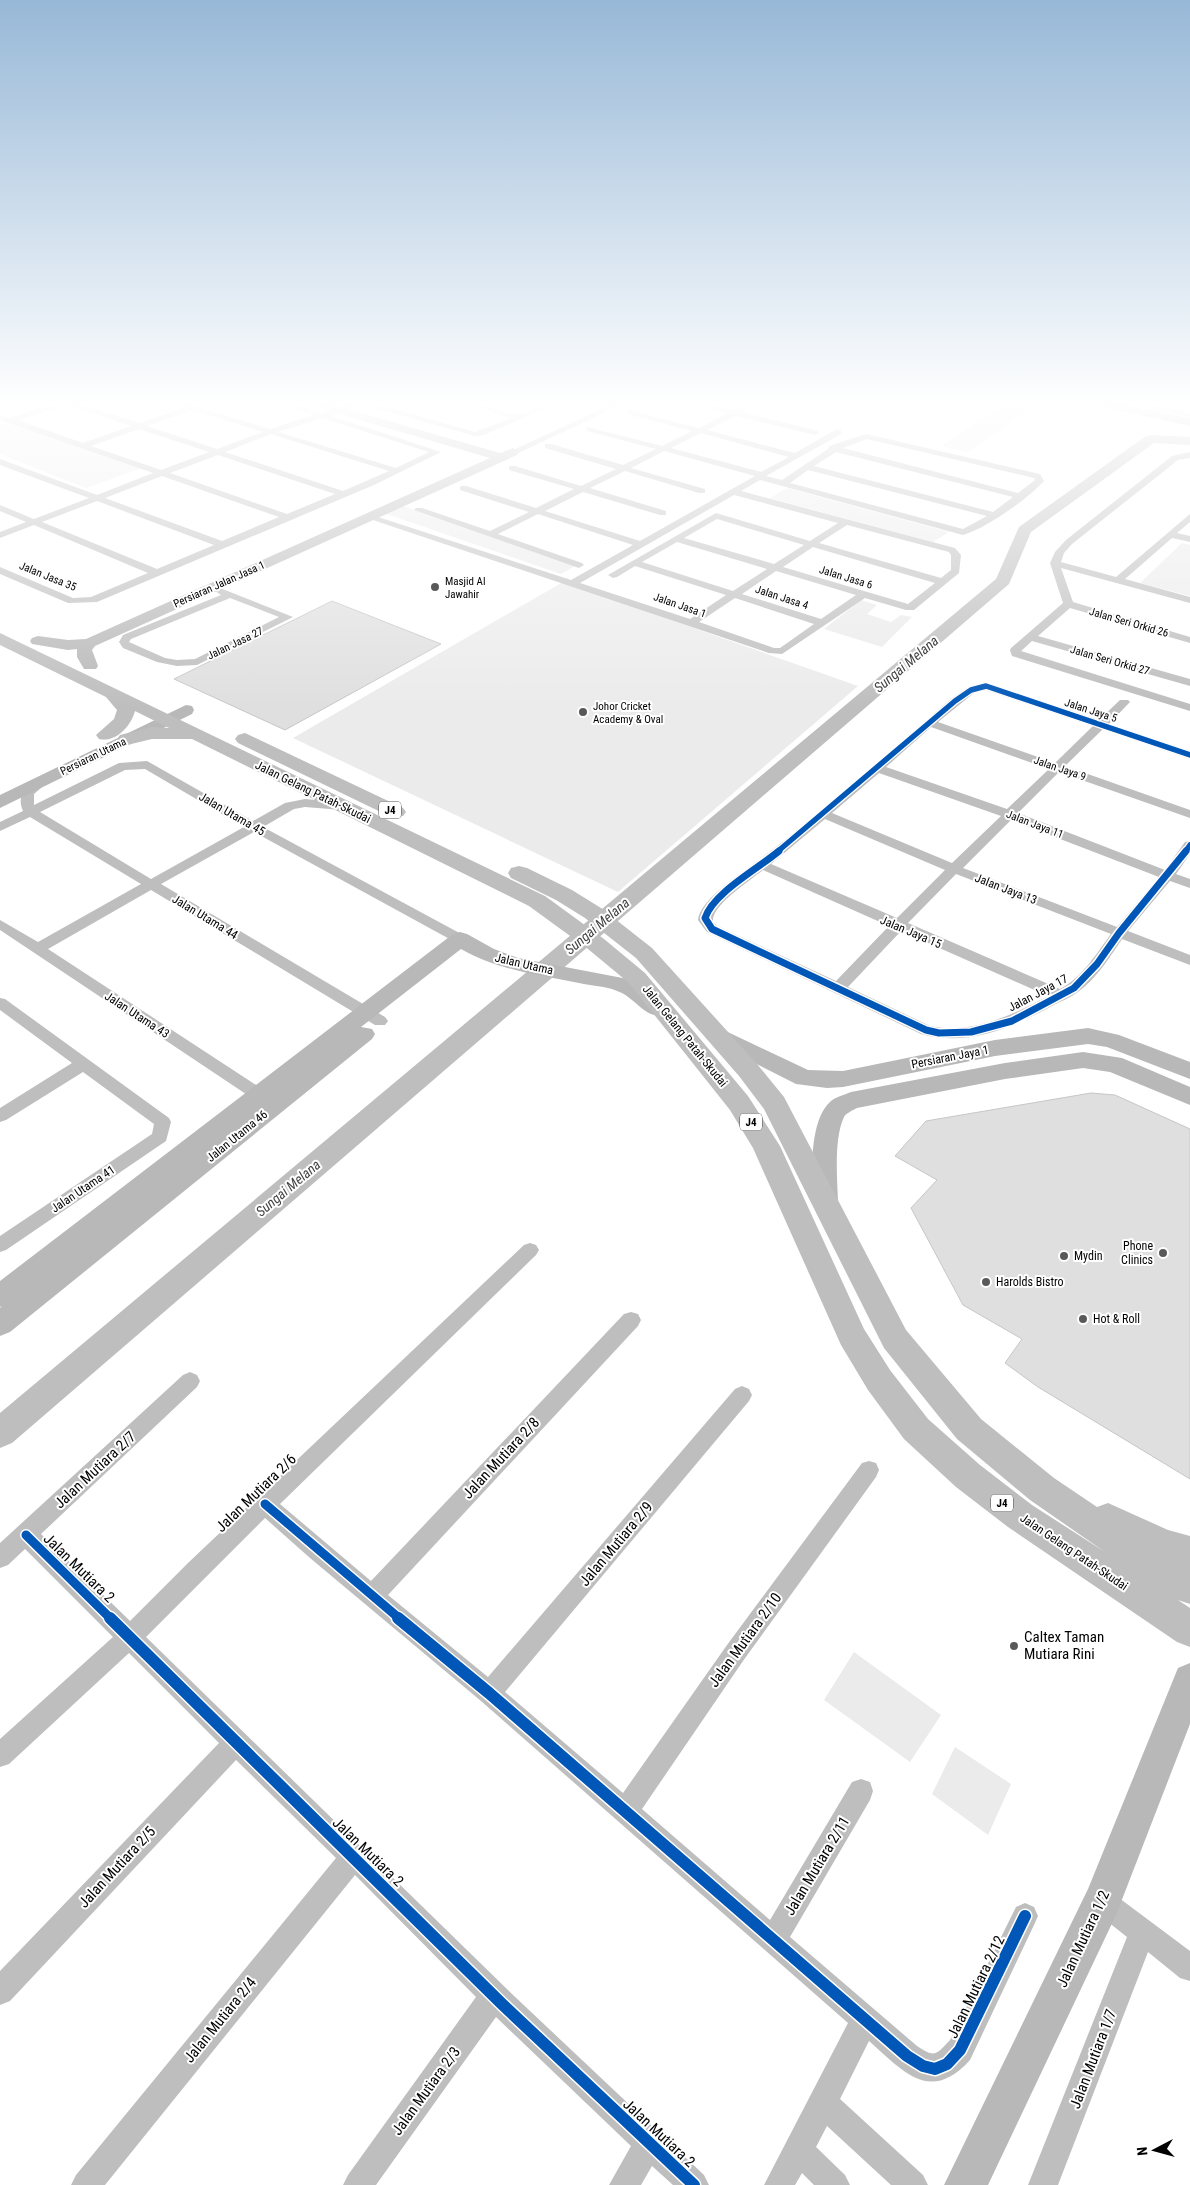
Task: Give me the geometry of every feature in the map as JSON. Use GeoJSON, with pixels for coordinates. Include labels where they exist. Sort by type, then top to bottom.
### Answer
{"type":"FeatureCollection","features":[{"type":"Feature","properties":{"kind":"main road","name":"Jalan Gelang Patah-Skudai"},"geometry":{"type":"LineString","coordinates":[[0,623],[90,666],[169,712],[564,894],[593,913],[604,936],[739,1102],[766,1146],[852,1336],[879,1380],[916,1429],[968,1476],[1020,1516],[1190,1629]]}},
{"type":"Feature","properties":{"kind":"main road","name":"Jalan Gelang Patah-Skudai"},"geometry":{"type":"LineString","coordinates":[[0,638],[114,694],[169,712],[199,736],[537,901],[571,926],[604,936],[644,953],[748,1070],[775,1104],[895,1339],[969,1428],[1042,1488],[1136,1553],[1190,1587]]}},
{"type":"Feature","properties":{"kind":"main road"},"geometry":{"type":"LineString","coordinates":[[106,735],[122,721],[126,710],[114,694]]}},
{"type":"Feature","properties":{"kind":"main road"},"geometry":{"type":"LineString","coordinates":[[127,739],[152,733],[199,736]]}},
{"type":"Feature","properties":{"kind":"main road"},"geometry":{"type":"LineString","coordinates":[[1042,1488],[1164,1545],[1190,1553]]}},
{"type":"Feature","properties":{"kind":"street"},"geometry":{"type":"LineString","coordinates":[[0,535],[82,504]]}},
{"type":"Feature","properties":{"kind":"street"},"geometry":{"type":"LineString","coordinates":[[114,504],[223,545]]}},
{"type":"Feature","properties":{"kind":"street"},"geometry":{"type":"LineString","coordinates":[[249,504],[287,517]]}},
{"type":"Feature","properties":{"kind":"street"},"geometry":{"type":"LineString","coordinates":[[0,508],[157,573],[319,504]]}},
{"type":"Feature","properties":{"kind":"street","name":"Persiaran Jalan Jasa 1"},"geometry":{"type":"LineString","coordinates":[[89,643],[398,504]]}},
{"type":"Feature","properties":{"kind":"street"},"geometry":{"type":"LineString","coordinates":[[513,504],[641,544]]}},
{"type":"Feature","properties":{"kind":"street"},"geometry":{"type":"LineString","coordinates":[[491,534],[554,504]]}},
{"type":"Feature","properties":{"kind":"street"},"geometry":{"type":"LineString","coordinates":[[633,504],[663,513]]}},
{"type":"Feature","properties":{"kind":"street"},"geometry":{"type":"LineString","coordinates":[[369,517],[466,550],[574,582],[713,504]]}},
{"type":"Feature","properties":{"kind":"street"},"geometry":{"type":"LineString","coordinates":[[781,504],[847,521],[955,553],[956,571],[910,608]]}},
{"type":"Feature","properties":{"kind":"street"},"geometry":{"type":"LineString","coordinates":[[856,504],[963,532],[968,532],[1009,504]]}},
{"type":"Feature","properties":{"kind":"street"},"geometry":{"type":"LineString","coordinates":[[867,507],[872,504]]}},
{"type":"Feature","properties":{"kind":"street"},"geometry":{"type":"LineString","coordinates":[[948,504],[993,516]]}},
{"type":"Feature","properties":{"kind":"street"},"geometry":{"type":"LineString","coordinates":[[1118,504],[1069,542],[1060,552],[1055,563],[1068,604],[1015,650],[1016,654],[1190,708]]}},
{"type":"Feature","properties":{"kind":"street"},"geometry":{"type":"LineString","coordinates":[[419,510],[579,565]]}},
{"type":"Feature","properties":{"kind":"street"},"geometry":{"type":"LineString","coordinates":[[613,575],[716,516],[942,582]]}},
{"type":"Feature","properties":{"kind":"street"},"geometry":{"type":"LineString","coordinates":[[1118,580],[1190,517]]}},
{"type":"Feature","properties":{"kind":"street"},"geometry":{"type":"LineString","coordinates":[[692,622],[847,521]]}},
{"type":"Feature","properties":{"kind":"street"},"geometry":{"type":"LineString","coordinates":[[1171,534],[1190,539]]}},
{"type":"Feature","properties":{"kind":"street","name":"Jalan Jasa 6"},"geometry":{"type":"LineString","coordinates":[[678,539],[910,608]]}},
{"type":"Feature","properties":{"kind":"street","name":"Jalan Jasa 4"},"geometry":{"type":"LineString","coordinates":[[635,563],[822,623]]}},
{"type":"Feature","properties":{"kind":"street"},"geometry":{"type":"LineString","coordinates":[[1055,563],[1190,600]]}},
{"type":"Feature","properties":{"kind":"street","name":"Jalan Jasa 35"},"geometry":{"type":"LineString","coordinates":[[0,570],[72,601],[87,601],[157,573]]}},
{"type":"Feature","properties":{"kind":"street","name":"Jalan Jasa 1"},"geometry":{"type":"LineString","coordinates":[[574,582],[778,652]]}},
{"type":"Feature","properties":{"kind":"street"},"geometry":{"type":"LineString","coordinates":[[211,588],[229,595]]}},
{"type":"Feature","properties":{"kind":"street"},"geometry":{"type":"LineString","coordinates":[[180,665],[164,661],[127,646],[124,642],[127,637],[229,595]]}},
{"type":"Feature","properties":{"kind":"street","name":"Jalan Jasa 27"},"geometry":{"type":"LineString","coordinates":[[180,665],[197,662],[288,617],[229,595]]}},
{"type":"Feature","properties":{"kind":"street"},"geometry":{"type":"LineString","coordinates":[[778,652],[863,595]]}},
{"type":"Feature","properties":{"kind":"street","name":"Jalan Seri Orkid 26"},"geometry":{"type":"LineString","coordinates":[[1068,604],[1190,640]]}},
{"type":"Feature","properties":{"kind":"street","name":"Jalan Seri Orkid 27"},"geometry":{"type":"LineString","coordinates":[[1031,636],[1190,683]]}},
{"type":"Feature","properties":{"kind":"street"},"geometry":{"type":"LineString","coordinates":[[38,641],[68,645],[89,643]]}},
{"type":"Feature","properties":{"kind":"street"},"geometry":{"type":"LineString","coordinates":[[89,643],[84,650],[85,657],[90,666]]}},
{"type":"Feature","properties":{"kind":"street"},"geometry":{"type":"LineString","coordinates":[[762,865],[968,691],[986,686]]}},
{"type":"Feature","properties":{"kind":"street","name":"Jalan Jaya 5"},"geometry":{"type":"LineString","coordinates":[[986,686],[1190,755]]}},
{"type":"Feature","properties":{"kind":"street"},"geometry":{"type":"LineString","coordinates":[[839,987],[1056,766],[1124,702]]}},
{"type":"Feature","properties":{"kind":"street","name":"Persiaran Utama"},"geometry":{"type":"LineString","coordinates":[[0,787],[106,735],[169,712]]}},
{"type":"Feature","properties":{"kind":"street","name":"Persiaran Utama"},"geometry":{"type":"LineString","coordinates":[[0,802],[127,739],[169,712]]}},
{"type":"Feature","properties":{"kind":"street","name":"Jalan Jaya 9"},"geometry":{"type":"LineString","coordinates":[[930,723],[1190,814]]}},
{"type":"Feature","properties":{"kind":"street","name":"Jalan Utama 45"},"geometry":{"type":"LineString","coordinates":[[0,827],[123,766],[147,765],[254,827],[466,943]]}},
{"type":"Feature","properties":{"kind":"street","name":"Jalan Jaya 11"},"geometry":{"type":"LineString","coordinates":[[878,768],[1008,814],[1190,884]]}},
{"type":"Feature","properties":{"kind":"street"},"geometry":{"type":"LineString","coordinates":[[286,779],[296,790],[297,797],[290,806]]}},
{"type":"Feature","properties":{"kind":"street"},"geometry":{"type":"LineString","coordinates":[[30,812],[26,804],[26,797],[29,792],[45,780]]}},
{"type":"Feature","properties":{"kind":"street"},"geometry":{"type":"LineString","coordinates":[[37,949],[290,806],[305,803],[342,806]]}},
{"type":"Feature","properties":{"kind":"street","name":"Jalan Utama 44"},"geometry":{"type":"LineString","coordinates":[[30,812],[372,1017]]}},
{"type":"Feature","properties":{"kind":"street","name":"Jalan Jaya 13"},"geometry":{"type":"LineString","coordinates":[[823,814],[954,869],[1190,960]]}},
{"type":"Feature","properties":{"kind":"street","name":"Jalan Jaya 17"},"geometry":{"type":"LineString","coordinates":[[762,865],[729,890],[707,912],[706,923],[712,929],[839,987],[926,1030],[939,1033],[971,1032],[1012,1020],[1062,996],[1074,988],[1097,964],[1119,933],[1168,875],[1190,845]]}},
{"type":"Feature","properties":{"kind":"street","name":"Jalan Jaya 15"},"geometry":{"type":"LineString","coordinates":[[762,865],[1062,996]]}},
{"type":"Feature","properties":{"kind":"street","name":"Jalan Utama 43"},"geometry":{"type":"LineString","coordinates":[[0,924],[267,1100]]}},
{"type":"Feature","properties":{"kind":"street","name":"Jalan Utama"},"geometry":{"type":"LineString","coordinates":[[466,943],[486,954],[514,964],[576,975]]}},
{"type":"Feature","properties":{"kind":"street","name":"Jalan Utama 46"},"geometry":{"type":"LineString","coordinates":[[0,1324],[267,1100],[466,943]]}},
{"type":"Feature","properties":{"kind":"street"},"geometry":{"type":"LineString","coordinates":[[576,975],[625,985],[674,1022]]}},
{"type":"Feature","properties":{"kind":"street"},"geometry":{"type":"LineString","coordinates":[[0,1003],[83,1064],[0,1116]]}},
{"type":"Feature","properties":{"kind":"street","name":"Persiaran Jaya 1"},"geometry":{"type":"LineString","coordinates":[[715,1034],[804,1078],[827,1080],[995,1048],[1088,1036],[1111,1040],[1190,1072]]}},
{"type":"Feature","properties":{"kind":"street"},"geometry":{"type":"LineString","coordinates":[[995,1048],[988,1057],[995,1066],[1005,1071]]}},
{"type":"Feature","properties":{"kind":"street","name":"Persiaran Jaya 1"},"geometry":{"type":"LineString","coordinates":[[825,1200],[825,1156],[830,1124],[836,1110],[851,1101],[1005,1071],[1071,1061],[1096,1060],[1114,1064],[1190,1097]]}},
{"type":"Feature","properties":{"kind":"street","name":"Jalan Utama 41"},"geometry":{"type":"LineString","coordinates":[[0,1244],[160,1137],[163,1122],[83,1064]]}},
{"type":"Feature","properties":{"kind":"street","name":"Jalan Utama 46"},"geometry":{"type":"LineString","coordinates":[[0,1296],[267,1100]]}},
{"type":"Feature","properties":{"kind":"street","name":"Jalan Mutiara 2/6"},"geometry":{"type":"LineString","coordinates":[[0,1755],[130,1637],[265,1504],[530,1250]]}},
{"type":"Feature","properties":{"kind":"street","name":"Jalan Mutiara 2/8"},"geometry":{"type":"LineString","coordinates":[[372,1596],[631,1320]]}},
{"type":"Feature","properties":{"kind":"street","name":"Jalan Mutiara 2/7"},"geometry":{"type":"LineString","coordinates":[[0,1558],[190,1381]]}},
{"type":"Feature","properties":{"kind":"street","name":"Jalan Mutiara 2/9"},"geometry":{"type":"LineString","coordinates":[[489,1693],[742,1395]]}},
{"type":"Feature","properties":{"kind":"street","name":"Jalan Mutiara 2/10"},"geometry":{"type":"LineString","coordinates":[[625,1812],[741,1645],[869,1470]]}},
{"type":"Feature","properties":{"kind":"street"},"geometry":{"type":"LineString","coordinates":[[265,1504],[489,1693],[865,2019],[799,2150],[779,2185]]}},
{"type":"Feature","properties":{"kind":"street","name":"Jalan Mutiara 2"},"geometry":{"type":"LineString","coordinates":[[26,1535],[235,1743],[342,1847],[354,1856],[494,1996],[694,2185]]}},
{"type":"Feature","properties":{"kind":"street","name":"Jalan Mutiara 1/2"},"geometry":{"type":"LineString","coordinates":[[966,2185],[1102,1901],[1189,1686]]}},
{"type":"Feature","properties":{"kind":"street","name":"Jalan Mutiara 2/5"},"geometry":{"type":"LineString","coordinates":[[0,1991],[235,1743]]}},
{"type":"Feature","properties":{"kind":"street","name":"Jalan Mutiara 2/11"},"geometry":{"type":"LineString","coordinates":[[773,1941],[861,1791]]}},
{"type":"Feature","properties":{"kind":"street","name":"Jalan Mutiara 2/4"},"geometry":{"type":"LineString","coordinates":[[86,2185],[354,1856]]}},
{"type":"Feature","properties":{"kind":"street"},"geometry":{"type":"LineString","coordinates":[[1102,1901],[1190,1968]]}},
{"type":"Feature","properties":{"kind":"street","name":"Jalan Mutiara 2/12"},"geometry":{"type":"LineString","coordinates":[[865,2019],[926,2069],[935,2070],[945,2067],[960,2050],[1025,1916]]}},
{"type":"Feature","properties":{"kind":"street","name":"Jalan Mutiara 1/7"},"geometry":{"type":"LineString","coordinates":[[1043,2185],[1142,1933]]}},
{"type":"Feature","properties":{"kind":"street","name":"Jalan Mutiara 2/3"},"geometry":{"type":"LineString","coordinates":[[358,2185],[494,1996]]}},
{"type":"Feature","properties":{"kind":"street"},"geometry":{"type":"LineString","coordinates":[[823,2102],[913,2185]]}},
{"type":"Feature","properties":{"kind":"street"},"geometry":{"type":"LineString","coordinates":[[624,2185],[649,2143]]}},
{"type":"Feature","properties":{"kind":"street"},"geometry":{"type":"LineString","coordinates":[[799,2150],[835,2185]]}},
{"type":"Feature","properties":{"kind":"shaded area"},"geometry":{"type":"Polygon","coordinates":[[[792,504],[846,504],[949,532],[933,542],[792,504]]]}},
{"type":"Feature","properties":{"kind":"shaded area"},"geometry":{"type":"Polygon","coordinates":[[[400,505],[575,566],[561,574],[384,513],[400,505]]]}},
{"type":"Feature","properties":{"kind":"shaded area"},"geometry":{"type":"Polygon","coordinates":[[[1182,543],[1190,545],[1190,596],[1140,583],[1182,543]]]}},
{"type":"Feature","properties":{"kind":"shaded area","name":"Johor Cricket Academy & Oval"},"geometry":{"type":"Polygon","coordinates":[[[563,582],[858,686],[618,892],[293,738],[563,582]]]}},
{"type":"Feature","properties":{"kind":"shaded area"},"geometry":{"type":"Polygon","coordinates":[[[861,600],[877,605],[867,614],[891,622],[901,615],[912,617],[882,647],[824,629],[861,600]]]}},
{"type":"Feature","properties":{"kind":"shaded area"},"geometry":{"type":"Polygon","coordinates":[[[854,1652],[941,1715],[910,1762],[824,1700],[854,1652]]]}},
{"type":"Feature","properties":{"kind":"shaded area"},"geometry":{"type":"Polygon","coordinates":[[[955,1747],[1011,1784],[988,1835],[932,1794],[955,1747]]]}},
{"type":"Feature","properties":{"kind":"building"},"geometry":{"type":"Polygon","coordinates":[[[332,601],[441,644],[285,730],[174,679],[332,601]]]}},
{"type":"Feature","properties":{"kind":"building","name":"Mydin"},"geometry":{"type":"Polygon","coordinates":[[[1091,1093],[1115,1095],[1190,1129],[1190,1479],[1038,1387],[1005,1363],[1022,1339],[963,1305],[911,1208],[937,1180],[895,1156],[926,1121],[1091,1093]]]}},
{"type":"Feature","properties":{"kind":"waterway","name":"Sungai Melana"},"geometry":{"type":"LineString","coordinates":[[0,1433],[1003,581],[1024,530],[1060,504]]}},
{"type":"Feature","properties":{"kind":"cycle path"},"geometry":{"type":"LineString","coordinates":[[1190,755],[986,686],[971,690],[955,701],[773,856],[728,891],[712,906],[706,915],[706,920],[712,929],[926,1030],[939,1033],[971,1032],[1012,1021],[1074,988],[1097,964],[1119,933],[1168,875],[1190,845]]}},
{"type":"Feature","properties":{"kind":"cycle path"},"geometry":{"type":"LineString","coordinates":[[265,1504],[318,1551],[489,1693],[907,2056],[923,2066],[935,2069],[941,2067],[947,2064],[960,2050],[1025,1916]]}},
{"type":"Feature","properties":{"kind":"cycle path"},"geometry":{"type":"LineString","coordinates":[[26,1535],[302,1808],[342,1847],[354,1856],[502,2004],[694,2185]]}},
{"type":"Feature","properties":{"kind":"place","name":"Masjid Al Jawahir"},"geometry":{"type":"Point","coordinates":[435,587]}},
{"type":"Feature","properties":{"kind":"place","name":"Johor Cricket Academy & Oval"},"geometry":{"type":"Point","coordinates":[583,712]}},
{"type":"Feature","properties":{"kind":"place","name":"Phone Clinics"},"geometry":{"type":"Point","coordinates":[1163,1253]}},
{"type":"Feature","properties":{"kind":"place","name":"Mydin"},"geometry":{"type":"Point","coordinates":[1064,1256]}},
{"type":"Feature","properties":{"kind":"place","name":"Harolds Bistro"},"geometry":{"type":"Point","coordinates":[986,1282]}},
{"type":"Feature","properties":{"kind":"place","name":"Hot & Roll"},"geometry":{"type":"Point","coordinates":[1083,1319]}},
{"type":"Feature","properties":{"kind":"place","name":"Caltex Taman Mutiara Rini"},"geometry":{"type":"Point","coordinates":[1014,1646]}}]}
